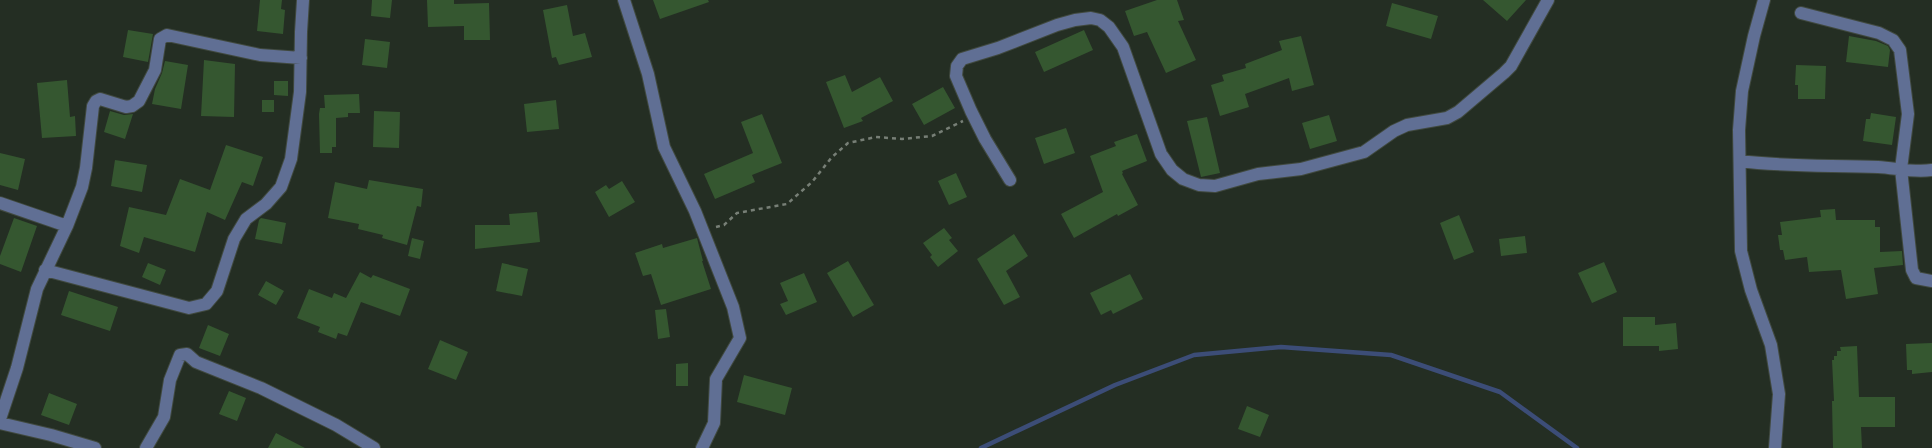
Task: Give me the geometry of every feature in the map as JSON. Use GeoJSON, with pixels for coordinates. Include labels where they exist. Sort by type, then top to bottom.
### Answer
{"type":"FeatureCollection","features":[{"type":"Feature","properties":{"kind":"street"},"geometry":{"type":"LineString","coordinates":[[44,270],[189,308],[206,304],[217,291],[234,239],[246,219],[266,204],[281,187],[290,158],[300,92],[303,0]]}},
{"type":"Feature","properties":{"kind":"street"},"geometry":{"type":"LineString","coordinates":[[624,0],[648,74],[664,147],[703,231],[734,307],[740,338],[716,379],[714,423],[702,448]]}},
{"type":"Feature","properties":{"kind":"street"},"geometry":{"type":"LineString","coordinates":[[1010,180],[985,139],[971,111],[956,76],[956,66],[962,58],[998,48],[1057,25],[1092,18],[1100,20],[1109,27],[1123,46],[1161,154],[1172,170],[1183,179],[1199,186],[1215,186],[1258,174],[1301,169],[1356,154],[1374,146],[1394,131],[1407,125],[1447,118],[1458,112],[1511,66],[1548,0]]}},
{"type":"Feature","properties":{"kind":"street"},"geometry":{"type":"LineString","coordinates":[[1764,0],[1742,91],[1739,130],[1740,251],[1751,290],[1771,345],[1779,394],[1775,448]]}},
{"type":"Feature","properties":{"kind":"street"},"geometry":{"type":"LineString","coordinates":[[1801,13],[1879,33],[1893,40],[1900,50],[1908,114],[1901,170],[1912,270],[1916,278],[1932,281]]}},
{"type":"Feature","properties":{"kind":"street"},"geometry":{"type":"LineString","coordinates":[[0,419],[17,368],[31,309],[44,270],[67,226],[82,188],[93,106],[96,101],[100,99],[126,107],[132,106],[139,101],[155,70],[160,39],[167,35],[260,55],[301,58]]}},
{"type":"Feature","properties":{"kind":"street"},"geometry":{"type":"LineString","coordinates":[[1740,160],[1760,164],[1880,167],[1922,172],[1932,170]]}},
{"type":"Feature","properties":{"kind":"street"},"geometry":{"type":"LineString","coordinates":[[0,203],[67,226]]}},
{"type":"Feature","properties":{"kind":"street"},"geometry":{"type":"LineString","coordinates":[[146,448],[164,417],[170,380],[180,354],[187,354],[196,362],[261,388],[336,425],[374,448]]}},
{"type":"Feature","properties":{"kind":"street"},"geometry":{"type":"LineString","coordinates":[[0,423],[95,448]]}},
{"type":"Feature","properties":{"kind":"path"},"geometry":{"type":"LineString","coordinates":[[703,231],[724,225],[737,213],[787,204],[812,182],[832,157],[848,143],[876,137],[902,139],[932,136],[963,121],[971,111]]}},
{"type":"Feature","properties":{"kind":"building"},"geometry":{"type":"Polygon","coordinates":[[[260,0],[282,0],[281,9],[285,10],[283,34],[257,31],[260,0]]]}},
{"type":"Feature","properties":{"kind":"building"},"geometry":{"type":"Polygon","coordinates":[[[372,0],[392,0],[390,18],[371,16],[372,0]]]}},
{"type":"Feature","properties":{"kind":"building"},"geometry":{"type":"Polygon","coordinates":[[[427,0],[454,0],[454,4],[489,3],[490,40],[464,40],[464,26],[428,27],[427,0]]]}},
{"type":"Feature","properties":{"kind":"building"},"geometry":{"type":"Polygon","coordinates":[[[653,0],[708,0],[709,2],[660,19],[653,0]]]}},
{"type":"Feature","properties":{"kind":"building"},"geometry":{"type":"Polygon","coordinates":[[[1157,0],[1177,0],[1184,20],[1178,21],[1196,60],[1166,73],[1147,32],[1134,36],[1125,11],[1157,0]]]}},
{"type":"Feature","properties":{"kind":"building"},"geometry":{"type":"Polygon","coordinates":[[[1483,0],[1526,0],[1507,21],[1483,0]]]}},
{"type":"Feature","properties":{"kind":"building"},"geometry":{"type":"Polygon","coordinates":[[[1392,3],[1438,16],[1431,39],[1386,26],[1392,3]]]}},
{"type":"Feature","properties":{"kind":"building"},"geometry":{"type":"Polygon","coordinates":[[[567,5],[573,36],[585,33],[592,57],[559,65],[556,57],[552,58],[543,10],[567,5]]]}},
{"type":"Feature","properties":{"kind":"building"},"geometry":{"type":"Polygon","coordinates":[[[128,30],[153,34],[148,62],[123,57],[128,30]]]}},
{"type":"Feature","properties":{"kind":"building"},"geometry":{"type":"Polygon","coordinates":[[[1084,30],[1093,50],[1044,72],[1035,52],[1084,30]]]}},
{"type":"Feature","properties":{"kind":"building"},"geometry":{"type":"Polygon","coordinates":[[[1301,36],[1314,85],[1292,91],[1289,78],[1245,94],[1249,107],[1220,116],[1211,85],[1224,81],[1222,75],[1246,68],[1245,64],[1282,50],[1279,41],[1301,36]]]}},
{"type":"Feature","properties":{"kind":"building"},"geometry":{"type":"Polygon","coordinates":[[[1849,36],[1876,41],[1888,46],[1890,50],[1888,67],[1846,62],[1849,36]]]}},
{"type":"Feature","properties":{"kind":"building"},"geometry":{"type":"Polygon","coordinates":[[[365,39],[390,42],[387,68],[362,65],[365,39]]]}},
{"type":"Feature","properties":{"kind":"building"},"geometry":{"type":"Polygon","coordinates":[[[204,60],[235,64],[234,117],[201,116],[204,60]]]}},
{"type":"Feature","properties":{"kind":"building"},"geometry":{"type":"Polygon","coordinates":[[[165,61],[188,65],[181,109],[152,104],[165,61]]]}},
{"type":"Feature","properties":{"kind":"building"},"geometry":{"type":"Polygon","coordinates":[[[1796,65],[1826,66],[1825,99],[1798,99],[1798,85],[1795,85],[1796,65]]]}},
{"type":"Feature","properties":{"kind":"building"},"geometry":{"type":"Polygon","coordinates":[[[845,75],[852,92],[880,77],[893,101],[861,118],[863,121],[844,128],[826,82],[845,75]]]}},
{"type":"Feature","properties":{"kind":"building"},"geometry":{"type":"Polygon","coordinates":[[[67,80],[70,117],[75,116],[76,136],[42,138],[37,83],[67,80]]]}},
{"type":"Feature","properties":{"kind":"building"},"geometry":{"type":"Polygon","coordinates":[[[274,81],[288,81],[288,96],[274,95],[274,81]]]}},
{"type":"Feature","properties":{"kind":"building"},"geometry":{"type":"Polygon","coordinates":[[[943,87],[955,108],[924,125],[912,104],[943,87]]]}},
{"type":"Feature","properties":{"kind":"building"},"geometry":{"type":"Polygon","coordinates":[[[359,94],[360,113],[348,113],[348,117],[336,118],[336,147],[332,147],[332,153],[320,153],[319,114],[320,108],[325,108],[324,95],[359,94]]]}},
{"type":"Feature","properties":{"kind":"building"},"geometry":{"type":"Polygon","coordinates":[[[262,100],[274,100],[274,112],[262,112],[262,100]]]}},
{"type":"Feature","properties":{"kind":"building"},"geometry":{"type":"Polygon","coordinates":[[[556,100],[559,129],[527,132],[524,104],[556,100]]]}},
{"type":"Feature","properties":{"kind":"building"},"geometry":{"type":"Polygon","coordinates":[[[110,111],[124,115],[133,114],[125,139],[104,132],[110,111]]]}},
{"type":"Feature","properties":{"kind":"building"},"geometry":{"type":"Polygon","coordinates":[[[374,111],[400,112],[399,148],[373,147],[374,111]]]}},
{"type":"Feature","properties":{"kind":"building"},"geometry":{"type":"Polygon","coordinates":[[[1871,113],[1896,117],[1892,145],[1863,141],[1866,119],[1870,119],[1871,113]]]}},
{"type":"Feature","properties":{"kind":"building"},"geometry":{"type":"Polygon","coordinates":[[[762,114],[782,163],[752,175],[755,182],[715,199],[704,174],[753,153],[741,122],[762,114]]]}},
{"type":"Feature","properties":{"kind":"building"},"geometry":{"type":"Polygon","coordinates":[[[1329,115],[1337,141],[1310,149],[1302,123],[1329,115]]]}},
{"type":"Feature","properties":{"kind":"building"},"geometry":{"type":"Polygon","coordinates":[[[1207,117],[1220,173],[1201,177],[1187,121],[1207,117]]]}},
{"type":"Feature","properties":{"kind":"building"},"geometry":{"type":"Polygon","coordinates":[[[1066,128],[1075,153],[1044,164],[1035,138],[1066,128]]]}},
{"type":"Feature","properties":{"kind":"building"},"geometry":{"type":"Polygon","coordinates":[[[1137,134],[1147,161],[1122,171],[1122,174],[1138,205],[1118,216],[1117,214],[1074,238],[1061,214],[1103,192],[1090,156],[1116,146],[1114,142],[1137,134]]]}},
{"type":"Feature","properties":{"kind":"building"},"geometry":{"type":"Polygon","coordinates":[[[226,145],[263,157],[253,186],[242,182],[225,220],[207,212],[195,252],[144,237],[139,253],[120,246],[129,207],[166,215],[180,179],[210,190],[226,145]]]}},
{"type":"Feature","properties":{"kind":"building"},"geometry":{"type":"Polygon","coordinates":[[[0,153],[25,159],[18,190],[0,185],[0,153]]]}},
{"type":"Feature","properties":{"kind":"building"},"geometry":{"type":"Polygon","coordinates":[[[115,160],[147,165],[142,192],[111,186],[115,160]]]}},
{"type":"Feature","properties":{"kind":"building"},"geometry":{"type":"Polygon","coordinates":[[[956,173],[967,197],[949,205],[938,181],[956,173]]]}},
{"type":"Feature","properties":{"kind":"building"},"geometry":{"type":"Polygon","coordinates":[[[369,180],[423,189],[421,207],[417,206],[407,245],[382,238],[383,235],[358,229],[359,224],[328,218],[335,182],[367,189],[369,180]]]}},
{"type":"Feature","properties":{"kind":"building"},"geometry":{"type":"Polygon","coordinates":[[[622,181],[635,202],[609,217],[595,192],[606,185],[609,189],[622,181]]]}},
{"type":"Feature","properties":{"kind":"building"},"geometry":{"type":"Polygon","coordinates":[[[1835,209],[1836,220],[1875,220],[1875,227],[1880,227],[1880,252],[1902,251],[1903,265],[1874,268],[1878,294],[1846,299],[1841,270],[1809,272],[1807,257],[1785,260],[1783,250],[1780,250],[1778,235],[1782,235],[1780,222],[1821,217],[1820,210],[1835,209]]]}},
{"type":"Feature","properties":{"kind":"building"},"geometry":{"type":"Polygon","coordinates":[[[537,212],[540,242],[475,249],[475,225],[510,225],[509,214],[537,212]]]}},
{"type":"Feature","properties":{"kind":"building"},"geometry":{"type":"Polygon","coordinates":[[[1459,215],[1474,252],[1454,260],[1440,223],[1459,215]]]}},
{"type":"Feature","properties":{"kind":"building"},"geometry":{"type":"Polygon","coordinates":[[[14,218],[37,226],[21,272],[0,264],[0,256],[14,218]]]}},
{"type":"Feature","properties":{"kind":"building"},"geometry":{"type":"Polygon","coordinates":[[[261,218],[286,223],[282,244],[255,239],[261,218]]]}},
{"type":"Feature","properties":{"kind":"building"},"geometry":{"type":"Polygon","coordinates":[[[944,228],[952,238],[949,240],[958,251],[938,267],[923,243],[944,228]]]}},
{"type":"Feature","properties":{"kind":"building"},"geometry":{"type":"Polygon","coordinates":[[[1014,234],[1028,256],[1006,271],[1020,297],[1004,305],[977,259],[1014,234]]]}},
{"type":"Feature","properties":{"kind":"building"},"geometry":{"type":"Polygon","coordinates":[[[1525,236],[1527,253],[1501,256],[1499,239],[1525,236]]]}},
{"type":"Feature","properties":{"kind":"building"},"geometry":{"type":"Polygon","coordinates":[[[412,238],[424,241],[420,259],[408,256],[412,238]]]}},
{"type":"Feature","properties":{"kind":"building"},"geometry":{"type":"Polygon","coordinates":[[[697,238],[711,289],[661,305],[651,274],[643,276],[635,253],[662,244],[663,248],[697,238]]]}},
{"type":"Feature","properties":{"kind":"building"},"geometry":{"type":"Polygon","coordinates":[[[848,261],[874,305],[853,317],[827,273],[848,261]]]}},
{"type":"Feature","properties":{"kind":"building"},"geometry":{"type":"Polygon","coordinates":[[[1604,262],[1617,292],[1592,303],[1578,273],[1604,262]]]}},
{"type":"Feature","properties":{"kind":"building"},"geometry":{"type":"Polygon","coordinates":[[[148,263],[166,270],[160,285],[142,277],[148,263]]]}},
{"type":"Feature","properties":{"kind":"building"},"geometry":{"type":"Polygon","coordinates":[[[502,263],[528,269],[522,296],[496,291],[502,263]]]}},
{"type":"Feature","properties":{"kind":"building"},"geometry":{"type":"Polygon","coordinates":[[[360,272],[371,278],[373,275],[410,289],[400,316],[361,302],[347,336],[338,333],[336,339],[318,332],[320,327],[297,318],[309,289],[332,298],[334,293],[346,298],[360,272]]]}},
{"type":"Feature","properties":{"kind":"building"},"geometry":{"type":"Polygon","coordinates":[[[804,273],[817,302],[786,315],[780,304],[788,301],[780,283],[804,273]]]}},
{"type":"Feature","properties":{"kind":"building"},"geometry":{"type":"Polygon","coordinates":[[[1130,274],[1143,299],[1113,314],[1111,310],[1101,315],[1090,293],[1130,274]]]}},
{"type":"Feature","properties":{"kind":"building"},"geometry":{"type":"Polygon","coordinates":[[[266,281],[284,291],[276,305],[258,295],[266,281]]]}},
{"type":"Feature","properties":{"kind":"building"},"geometry":{"type":"Polygon","coordinates":[[[69,291],[118,307],[110,331],[61,315],[69,291]]]}},
{"type":"Feature","properties":{"kind":"building"},"geometry":{"type":"Polygon","coordinates":[[[666,309],[670,337],[658,339],[655,310],[666,309]]]}},
{"type":"Feature","properties":{"kind":"building"},"geometry":{"type":"Polygon","coordinates":[[[1623,317],[1655,317],[1655,325],[1676,323],[1678,349],[1659,351],[1659,346],[1623,346],[1623,317]]]}},
{"type":"Feature","properties":{"kind":"building"},"geometry":{"type":"Polygon","coordinates":[[[208,325],[229,334],[220,356],[199,348],[208,325]]]}},
{"type":"Feature","properties":{"kind":"building"},"geometry":{"type":"Polygon","coordinates":[[[440,340],[468,352],[456,380],[428,369],[440,340]]]}},
{"type":"Feature","properties":{"kind":"building"},"geometry":{"type":"Polygon","coordinates":[[[1932,343],[1932,372],[1912,374],[1912,370],[1907,370],[1906,344],[1932,343]]]}},
{"type":"Feature","properties":{"kind":"building"},"geometry":{"type":"Polygon","coordinates":[[[1857,346],[1859,397],[1895,397],[1895,427],[1861,427],[1862,448],[1833,448],[1832,401],[1834,401],[1832,360],[1834,360],[1834,356],[1837,356],[1837,351],[1841,351],[1840,347],[1857,346]]]}},
{"type":"Feature","properties":{"kind":"building"},"geometry":{"type":"Polygon","coordinates":[[[688,363],[688,386],[676,386],[676,364],[688,363]]]}},
{"type":"Feature","properties":{"kind":"building"},"geometry":{"type":"Polygon","coordinates":[[[744,375],[792,388],[785,415],[737,402],[744,375]]]}},
{"type":"Feature","properties":{"kind":"building"},"geometry":{"type":"Polygon","coordinates":[[[229,391],[246,398],[237,421],[219,414],[229,391]]]}},
{"type":"Feature","properties":{"kind":"building"},"geometry":{"type":"Polygon","coordinates":[[[49,393],[77,404],[69,425],[41,415],[49,393]]]}},
{"type":"Feature","properties":{"kind":"building"},"geometry":{"type":"Polygon","coordinates":[[[1247,406],[1269,415],[1260,437],[1238,429],[1247,406]]]}},
{"type":"Feature","properties":{"kind":"building"},"geometry":{"type":"Polygon","coordinates":[[[276,433],[305,448],[268,448],[276,433]]]}},
{"type":"Feature","properties":{"kind":"waterway"},"geometry":{"type":"LineString","coordinates":[[981,448],[1115,385],[1194,355],[1281,347],[1391,355],[1500,392],[1577,448]]}}]}
